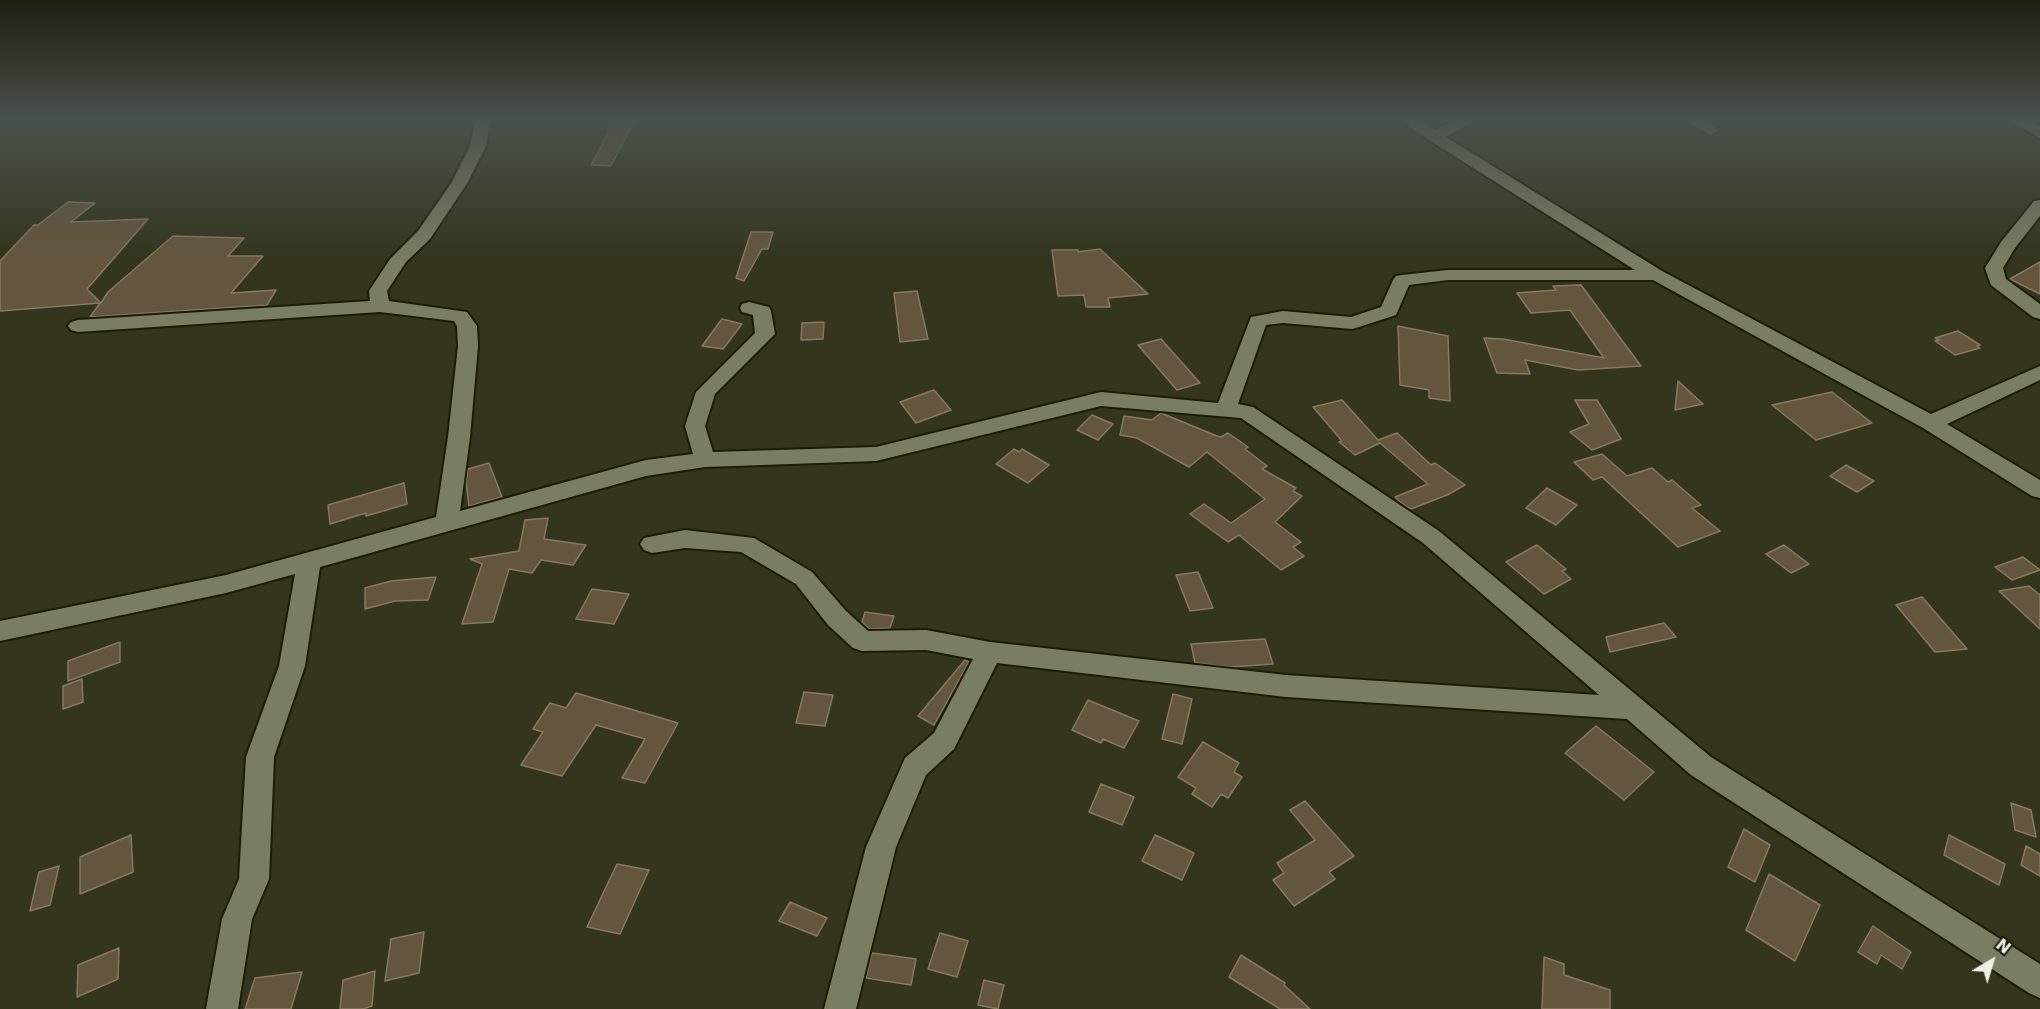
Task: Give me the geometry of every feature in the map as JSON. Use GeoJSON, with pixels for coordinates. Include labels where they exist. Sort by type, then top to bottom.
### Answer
{"type":"FeatureCollection","features":[{"type":"Feature","properties":{"kind":"street"},"geometry":{"type":"LineString","coordinates":[[380,306],[378,291],[399,259],[424,235],[467,167]]}},
{"type":"Feature","properties":{"kind":"street"},"geometry":{"type":"LineString","coordinates":[[1484,167],[1656,275],[1930,423],[2040,490]]}},
{"type":"Feature","properties":{"kind":"street"},"geometry":{"type":"LineString","coordinates":[[2040,205],[2007,246],[1994,268],[1997,281],[2040,313]]}},
{"type":"Feature","properties":{"kind":"street"},"geometry":{"type":"LineString","coordinates":[[1226,410],[1258,321],[1283,317],[1352,323],[1389,311],[1402,280],[1437,276],[1656,275]]}},
{"type":"Feature","properties":{"kind":"street"},"geometry":{"type":"LineString","coordinates":[[78,326],[380,306],[460,316],[467,326],[468,346],[447,523]]}},
{"type":"Feature","properties":{"kind":"street"},"geometry":{"type":"LineString","coordinates":[[705,460],[695,426],[706,392],[765,334],[762,311],[749,308]]}},
{"type":"Feature","properties":{"kind":"street"},"geometry":{"type":"LineString","coordinates":[[1930,423],[2040,372]]}},
{"type":"Feature","properties":{"kind":"street"},"geometry":{"type":"LineString","coordinates":[[0,631],[226,584],[646,468],[705,460],[876,454],[1101,399],[1246,412],[1431,537],[1701,766],[2040,982]]}},
{"type":"Feature","properties":{"kind":"street"},"geometry":{"type":"LineString","coordinates":[[652,544],[685,539],[746,544],[804,578],[837,618],[862,640],[926,640],[990,652],[1286,686],[1632,708]]}},
{"type":"Feature","properties":{"kind":"street"},"geometry":{"type":"LineString","coordinates":[[222,1009],[237,919],[254,879],[260,757],[292,666],[309,561]]}},
{"type":"Feature","properties":{"kind":"street"},"geometry":{"type":"LineString","coordinates":[[840,1009],[881,847],[915,767],[944,741],[990,652]]}},
{"type":"Feature","properties":{"kind":"building"},"geometry":{"type":"Polygon","coordinates":[[[68,202],[95,203],[71,222],[148,219],[87,289],[101,303],[108,292],[173,236],[244,238],[228,256],[263,256],[231,293],[276,290],[267,305],[90,317],[100,303],[0,311],[0,261],[34,225],[38,225],[68,202]]]}},
{"type":"Feature","properties":{"kind":"building"},"geometry":{"type":"Polygon","coordinates":[[[751,232],[773,232],[768,249],[762,249],[744,281],[736,278],[751,232]]]}},
{"type":"Feature","properties":{"kind":"building"},"geometry":{"type":"Polygon","coordinates":[[[1100,249],[1148,294],[1108,298],[1110,307],[1086,307],[1084,295],[1058,296],[1052,250],[1078,250],[1078,252],[1100,249]]]}},
{"type":"Feature","properties":{"kind":"building"},"geometry":{"type":"Polygon","coordinates":[[[2040,262],[2040,294],[2010,279],[2040,262]]]}},
{"type":"Feature","properties":{"kind":"building"},"geometry":{"type":"Polygon","coordinates":[[[1581,285],[1641,366],[1578,370],[1525,360],[1530,374],[1497,373],[1484,338],[1503,339],[1604,358],[1570,310],[1531,313],[1517,293],[1556,290],[1553,286],[1581,285]]]}},
{"type":"Feature","properties":{"kind":"building"},"geometry":{"type":"Polygon","coordinates":[[[917,291],[928,339],[900,342],[894,293],[917,291]]]}},
{"type":"Feature","properties":{"kind":"building"},"geometry":{"type":"Polygon","coordinates":[[[722,319],[742,324],[723,349],[702,346],[722,319]]]}},
{"type":"Feature","properties":{"kind":"building"},"geometry":{"type":"Polygon","coordinates":[[[824,322],[823,339],[801,340],[802,323],[824,322]]]}},
{"type":"Feature","properties":{"kind":"building"},"geometry":{"type":"Polygon","coordinates":[[[1398,326],[1448,336],[1450,401],[1429,398],[1429,390],[1400,385],[1398,326]]]}},
{"type":"Feature","properties":{"kind":"building"},"geometry":{"type":"Polygon","coordinates":[[[1958,331],[1980,345],[1977,346],[1980,348],[1955,355],[1935,341],[1939,340],[1935,338],[1958,331]]]}},
{"type":"Feature","properties":{"kind":"building"},"geometry":{"type":"Polygon","coordinates":[[[1161,339],[1200,383],[1177,390],[1138,345],[1161,339]]]}},
{"type":"Feature","properties":{"kind":"building"},"geometry":{"type":"Polygon","coordinates":[[[1678,381],[1703,404],[1675,410],[1678,381]]]}},
{"type":"Feature","properties":{"kind":"building"},"geometry":{"type":"Polygon","coordinates":[[[934,390],[951,410],[916,423],[900,402],[934,390]]]}},
{"type":"Feature","properties":{"kind":"building"},"geometry":{"type":"Polygon","coordinates":[[[1832,392],[1872,423],[1816,440],[1772,405],[1832,392]]]}},
{"type":"Feature","properties":{"kind":"building"},"geometry":{"type":"Polygon","coordinates":[[[1342,400],[1378,440],[1397,433],[1431,465],[1435,463],[1465,485],[1447,495],[1411,509],[1401,503],[1395,497],[1428,484],[1380,443],[1355,455],[1339,442],[1342,441],[1313,407],[1342,400]]]}},
{"type":"Feature","properties":{"kind":"building"},"geometry":{"type":"Polygon","coordinates":[[[1575,400],[1597,400],[1621,439],[1592,450],[1570,432],[1589,424],[1575,400]]]}},
{"type":"Feature","properties":{"kind":"building"},"geometry":{"type":"Polygon","coordinates":[[[1161,413],[1217,436],[1221,437],[1228,433],[1248,447],[1245,449],[1267,466],[1262,469],[1296,488],[1293,491],[1302,496],[1275,522],[1301,542],[1293,547],[1304,556],[1281,570],[1239,535],[1228,542],[1190,514],[1204,504],[1231,523],[1265,499],[1207,452],[1189,467],[1137,438],[1120,435],[1124,416],[1152,420],[1161,413]]]}},
{"type":"Feature","properties":{"kind":"building"},"geometry":{"type":"Polygon","coordinates":[[[1092,415],[1113,424],[1098,440],[1077,430],[1092,415]]]}},
{"type":"Feature","properties":{"kind":"building"},"geometry":{"type":"Polygon","coordinates":[[[1014,449],[1019,452],[1022,449],[1049,465],[1028,483],[996,464],[1014,449]]]}},
{"type":"Feature","properties":{"kind":"building"},"geometry":{"type":"Polygon","coordinates":[[[1602,454],[1627,476],[1652,468],[1668,482],[1672,480],[1701,505],[1692,508],[1720,531],[1678,547],[1602,477],[1593,480],[1574,462],[1602,454]]]}},
{"type":"Feature","properties":{"kind":"building"},"geometry":{"type":"Polygon","coordinates":[[[489,463],[502,497],[469,506],[466,482],[468,469],[489,463]]]}},
{"type":"Feature","properties":{"kind":"building"},"geometry":{"type":"Polygon","coordinates":[[[1846,465],[1874,481],[1857,492],[1830,476],[1846,465]]]}},
{"type":"Feature","properties":{"kind":"building"},"geometry":{"type":"Polygon","coordinates":[[[404,483],[407,504],[330,524],[328,505],[404,483]]]}},
{"type":"Feature","properties":{"kind":"building"},"geometry":{"type":"Polygon","coordinates":[[[1547,488],[1577,505],[1556,525],[1526,508],[1547,488]]]}},
{"type":"Feature","properties":{"kind":"building"},"geometry":{"type":"Polygon","coordinates":[[[548,518],[544,539],[586,545],[573,565],[541,560],[532,573],[509,569],[493,622],[462,624],[482,564],[470,559],[519,551],[525,520],[548,518]]]}},
{"type":"Feature","properties":{"kind":"building"},"geometry":{"type":"Polygon","coordinates":[[[1537,545],[1566,569],[1562,571],[1571,579],[1544,594],[1506,562],[1537,545]]]}},
{"type":"Feature","properties":{"kind":"building"},"geometry":{"type":"Polygon","coordinates":[[[1784,545],[1809,564],[1791,573],[1766,554],[1784,545]]]}},
{"type":"Feature","properties":{"kind":"building"},"geometry":{"type":"Polygon","coordinates":[[[2023,557],[2040,570],[2012,580],[1995,567],[2023,557]]]}},
{"type":"Feature","properties":{"kind":"building"},"geometry":{"type":"Polygon","coordinates":[[[1198,572],[1213,608],[1190,611],[1176,575],[1198,572]]]}},
{"type":"Feature","properties":{"kind":"building"},"geometry":{"type":"Polygon","coordinates":[[[436,577],[428,600],[395,601],[365,609],[365,588],[391,581],[436,577]]]}},
{"type":"Feature","properties":{"kind":"building"},"geometry":{"type":"Polygon","coordinates":[[[2029,586],[2040,595],[2040,629],[1999,591],[2029,586]]]}},
{"type":"Feature","properties":{"kind":"building"},"geometry":{"type":"Polygon","coordinates":[[[592,589],[629,594],[614,624],[576,619],[592,589]]]}},
{"type":"Feature","properties":{"kind":"building"},"geometry":{"type":"Polygon","coordinates":[[[1922,597],[1967,649],[1935,652],[1896,605],[1922,597]]]}},
{"type":"Feature","properties":{"kind":"building"},"geometry":{"type":"Polygon","coordinates":[[[865,612],[894,616],[890,628],[869,629],[862,622],[865,612]]]}},
{"type":"Feature","properties":{"kind":"building"},"geometry":{"type":"Polygon","coordinates":[[[1664,623],[1676,637],[1610,652],[1606,637],[1664,623]]]}},
{"type":"Feature","properties":{"kind":"building"},"geometry":{"type":"Polygon","coordinates":[[[1265,639],[1273,664],[1231,667],[1195,663],[1191,644],[1265,639]]]}},
{"type":"Feature","properties":{"kind":"building"},"geometry":{"type":"Polygon","coordinates":[[[120,642],[120,662],[68,681],[68,661],[120,642]]]}},
{"type":"Feature","properties":{"kind":"building"},"geometry":{"type":"Polygon","coordinates":[[[965,660],[969,662],[934,725],[918,716],[965,660]]]}},
{"type":"Feature","properties":{"kind":"building"},"geometry":{"type":"Polygon","coordinates":[[[82,679],[83,702],[63,709],[63,686],[82,679]]]}},
{"type":"Feature","properties":{"kind":"building"},"geometry":{"type":"Polygon","coordinates":[[[804,692],[833,695],[825,726],[796,723],[804,692]]]}},
{"type":"Feature","properties":{"kind":"building"},"geometry":{"type":"Polygon","coordinates":[[[576,693],[678,723],[645,783],[622,778],[645,739],[596,725],[562,776],[521,765],[543,732],[533,729],[550,703],[566,708],[576,693]]]}},
{"type":"Feature","properties":{"kind":"building"},"geometry":{"type":"Polygon","coordinates":[[[1173,694],[1192,699],[1182,744],[1162,739],[1173,694]]]}},
{"type":"Feature","properties":{"kind":"building"},"geometry":{"type":"Polygon","coordinates":[[[1088,700],[1139,721],[1124,748],[1103,739],[1101,743],[1072,730],[1088,700]]]}},
{"type":"Feature","properties":{"kind":"building"},"geometry":{"type":"Polygon","coordinates":[[[1596,726],[1654,772],[1624,800],[1565,753],[1596,726]]]}},
{"type":"Feature","properties":{"kind":"building"},"geometry":{"type":"Polygon","coordinates":[[[1203,742],[1239,763],[1234,772],[1242,777],[1228,798],[1221,794],[1212,807],[1192,794],[1196,788],[1178,777],[1203,742]]]}},
{"type":"Feature","properties":{"kind":"building"},"geometry":{"type":"Polygon","coordinates":[[[1101,784],[1134,797],[1122,825],[1089,812],[1101,784]]]}},
{"type":"Feature","properties":{"kind":"building"},"geometry":{"type":"Polygon","coordinates":[[[1305,801],[1354,856],[1329,872],[1335,879],[1294,906],[1273,880],[1284,873],[1277,863],[1315,840],[1290,810],[1305,801]]]}},
{"type":"Feature","properties":{"kind":"building"},"geometry":{"type":"Polygon","coordinates":[[[2011,803],[2031,810],[2036,837],[2015,830],[2011,803]]]}},
{"type":"Feature","properties":{"kind":"building"},"geometry":{"type":"Polygon","coordinates":[[[1744,829],[1770,845],[1755,882],[1728,867],[1744,829]]]}},
{"type":"Feature","properties":{"kind":"building"},"geometry":{"type":"Polygon","coordinates":[[[131,835],[133,872],[80,894],[80,857],[131,835]]]}},
{"type":"Feature","properties":{"kind":"building"},"geometry":{"type":"Polygon","coordinates":[[[1155,835],[1194,853],[1182,880],[1142,861],[1155,835]]]}},
{"type":"Feature","properties":{"kind":"building"},"geometry":{"type":"Polygon","coordinates":[[[1949,835],[2005,864],[1999,885],[1944,855],[1949,835]]]}},
{"type":"Feature","properties":{"kind":"building"},"geometry":{"type":"Polygon","coordinates":[[[2026,846],[2040,854],[2040,876],[2021,865],[2026,846]]]}},
{"type":"Feature","properties":{"kind":"building"},"geometry":{"type":"Polygon","coordinates":[[[617,864],[649,870],[620,934],[587,927],[617,864]]]}},
{"type":"Feature","properties":{"kind":"building"},"geometry":{"type":"Polygon","coordinates":[[[59,866],[50,905],[30,911],[39,872],[59,866]]]}},
{"type":"Feature","properties":{"kind":"building"},"geometry":{"type":"Polygon","coordinates":[[[1769,874],[1820,905],[1795,961],[1746,930],[1769,874]]]}},
{"type":"Feature","properties":{"kind":"building"},"geometry":{"type":"Polygon","coordinates":[[[790,902],[827,918],[817,936],[779,921],[790,902]]]}},
{"type":"Feature","properties":{"kind":"building"},"geometry":{"type":"Polygon","coordinates":[[[1873,926],[1911,952],[1902,969],[1881,955],[1877,964],[1858,952],[1873,926]]]}},
{"type":"Feature","properties":{"kind":"building"},"geometry":{"type":"Polygon","coordinates":[[[424,932],[419,973],[385,981],[391,939],[424,932]]]}},
{"type":"Feature","properties":{"kind":"building"},"geometry":{"type":"Polygon","coordinates":[[[940,933],[968,941],[957,977],[928,969],[940,933]]]}},
{"type":"Feature","properties":{"kind":"building"},"geometry":{"type":"Polygon","coordinates":[[[119,948],[118,979],[77,997],[78,965],[119,948]]]}},
{"type":"Feature","properties":{"kind":"building"},"geometry":{"type":"Polygon","coordinates":[[[872,953],[916,959],[911,985],[866,978],[872,953]]]}},
{"type":"Feature","properties":{"kind":"building"},"geometry":{"type":"Polygon","coordinates":[[[1241,955],[1285,983],[1284,985],[1310,1009],[1280,1009],[1229,977],[1241,955]]]}},
{"type":"Feature","properties":{"kind":"building"},"geometry":{"type":"Polygon","coordinates":[[[1544,957],[1564,964],[1564,975],[1610,990],[1610,1009],[1542,1009],[1544,957]]]}},
{"type":"Feature","properties":{"kind":"building"},"geometry":{"type":"Polygon","coordinates":[[[375,971],[372,1006],[363,1009],[340,1009],[343,980],[375,971]]]}},
{"type":"Feature","properties":{"kind":"building"},"geometry":{"type":"Polygon","coordinates":[[[302,972],[291,1009],[245,1009],[255,978],[302,972]]]}},
{"type":"Feature","properties":{"kind":"building"},"geometry":{"type":"Polygon","coordinates":[[[984,980],[1004,985],[998,1009],[978,1005],[984,980]]]}}]}
